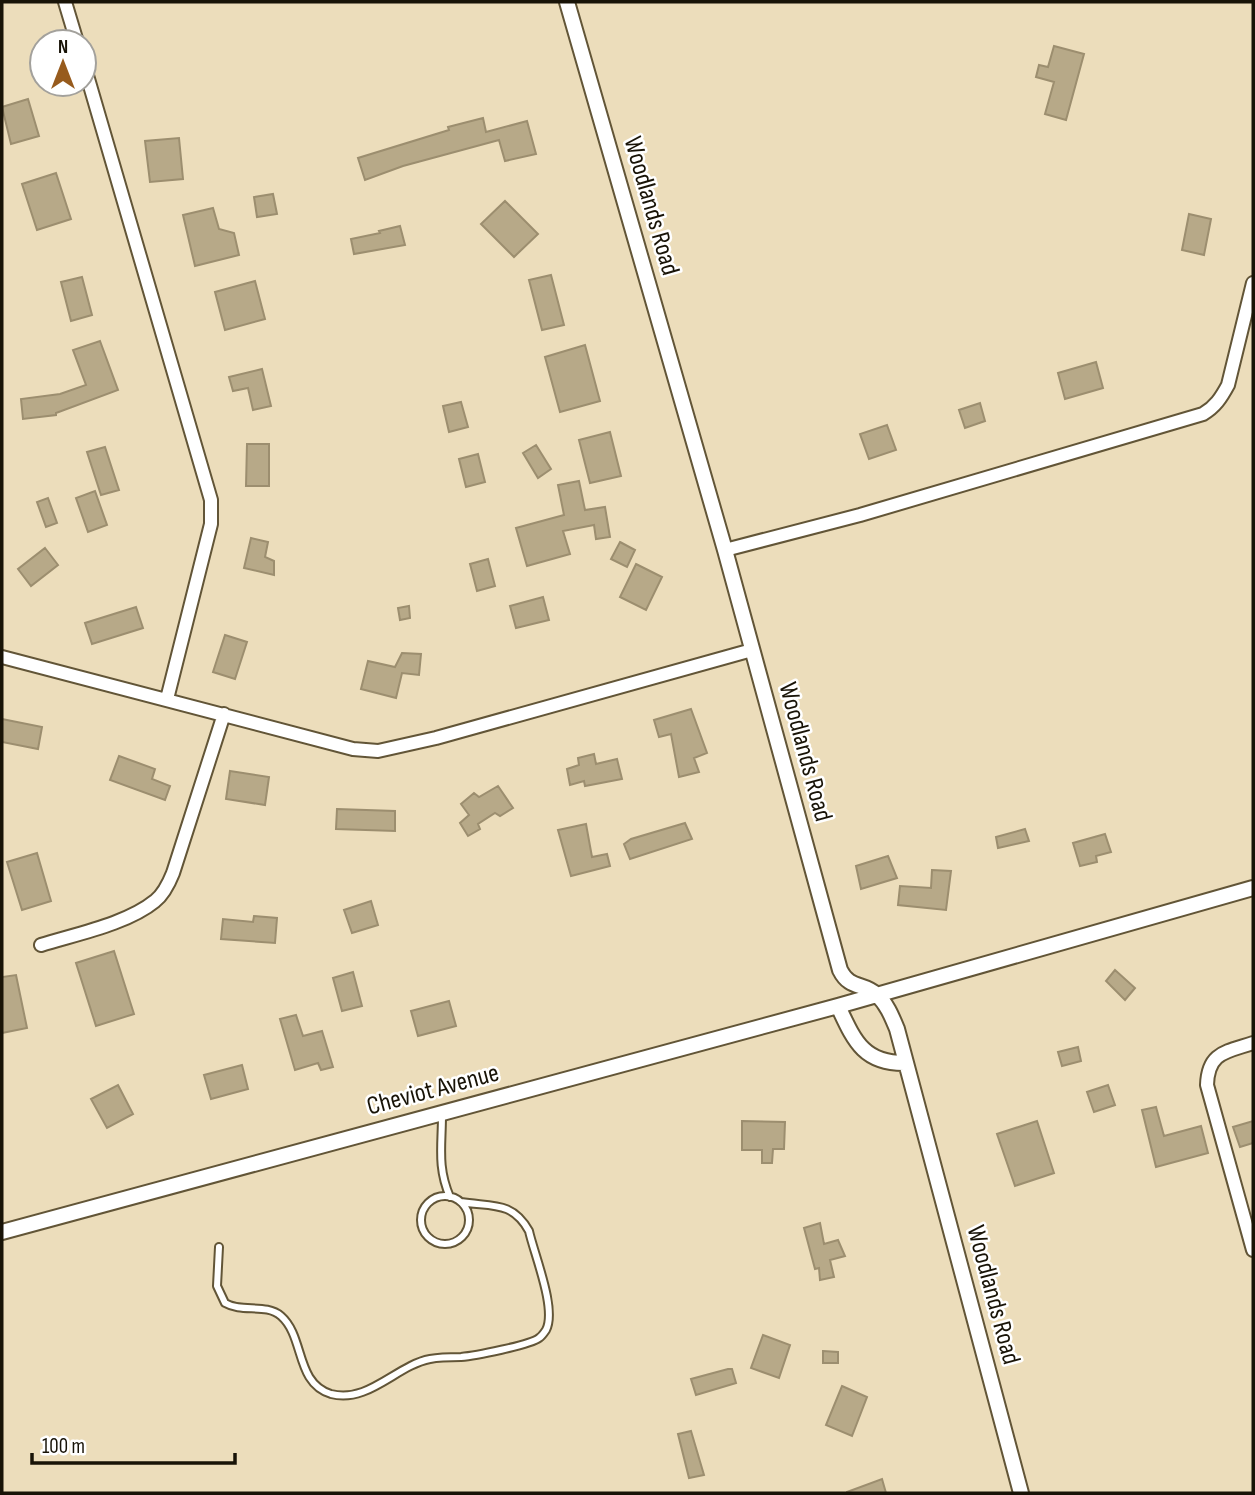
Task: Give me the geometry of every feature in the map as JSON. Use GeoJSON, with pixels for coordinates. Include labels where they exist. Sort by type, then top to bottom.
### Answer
{"type":"FeatureCollection","features":[{"type":"Feature","properties":{"kind":"street"},"geometry":{"type":"LineString","coordinates":[[65,2],[73,28]]}},
{"type":"Feature","properties":{"kind":"street","name":"Woodlands Road"},"geometry":{"type":"LineString","coordinates":[[567,2],[725,550],[840,970],[849,983],[877,995],[886,1006],[897,1029],[1021,1493]]}},
{"type":"Feature","properties":{"kind":"street"},"geometry":{"type":"LineString","coordinates":[[94,98],[211,500],[211,524],[167,699]]}},
{"type":"Feature","properties":{"kind":"street"},"geometry":{"type":"LineString","coordinates":[[725,550],[860,515],[1203,414],[1213,408],[1228,385],[1253,283]]}},
{"type":"Feature","properties":{"kind":"street"},"geometry":{"type":"LineString","coordinates":[[2,657],[353,749],[378,751],[436,738],[752,650]]}},
{"type":"Feature","properties":{"kind":"street"},"geometry":{"type":"LineString","coordinates":[[41,945],[125,918],[157,900],[173,873],[224,714]]}},
{"type":"Feature","properties":{"kind":"street","name":"Cheviot Avenue"},"geometry":{"type":"LineString","coordinates":[[2,1232],[838,1006],[1253,888]]}},
{"type":"Feature","properties":{"kind":"street"},"geometry":{"type":"LineString","coordinates":[[838,1006],[852,1036],[864,1050],[882,1062],[906,1063]]}},
{"type":"Feature","properties":{"kind":"street"},"geometry":{"type":"LineString","coordinates":[[1253,1043],[1223,1052],[1213,1059],[1207,1085],[1253,1250]]}},
{"type":"Feature","properties":{"kind":"lane"},"geometry":{"type":"LineString","coordinates":[[442,1113],[440,1166],[450,1197]]}},
{"type":"Feature","properties":{"kind":"lane"},"geometry":{"type":"LineString","coordinates":[[219,1247],[217,1286],[225,1303],[240,1309],[269,1310],[281,1316],[293,1334],[311,1379],[324,1391],[348,1395],[381,1384],[420,1362],[521,1344],[540,1338],[545,1332],[548,1324],[547,1301],[529,1231],[524,1222],[509,1209],[491,1204],[461,1202],[450,1197],[433,1199],[421,1212],[422,1229],[433,1242],[451,1244],[465,1234],[469,1217],[461,1202]]}},
{"type":"Feature","properties":{"kind":"building"},"geometry":{"type":"Polygon","coordinates":[[[1054,46],[1084,54],[1066,120],[1045,114],[1054,82],[1036,77],[1039,65],[1048,67],[1054,46]]]}},
{"type":"Feature","properties":{"kind":"building"},"geometry":{"type":"Polygon","coordinates":[[[28,99],[39,136],[11,144],[2,107],[28,99]]]}},
{"type":"Feature","properties":{"kind":"building"},"geometry":{"type":"Polygon","coordinates":[[[483,118],[486,132],[527,121],[536,154],[505,161],[499,140],[403,166],[365,180],[358,158],[483,118]]]}},
{"type":"Feature","properties":{"kind":"building"},"geometry":{"type":"Polygon","coordinates":[[[179,138],[183,179],[150,182],[145,141],[179,138]]]}},
{"type":"Feature","properties":{"kind":"building"},"geometry":{"type":"Polygon","coordinates":[[[56,173],[71,219],[37,230],[22,184],[56,173]]]}},
{"type":"Feature","properties":{"kind":"building"},"geometry":{"type":"Polygon","coordinates":[[[273,194],[277,214],[257,217],[254,197],[273,194]]]}},
{"type":"Feature","properties":{"kind":"building"},"geometry":{"type":"Polygon","coordinates":[[[505,201],[538,234],[514,257],[481,224],[505,201]]]}},
{"type":"Feature","properties":{"kind":"building"},"geometry":{"type":"Polygon","coordinates":[[[213,208],[219,229],[234,233],[239,255],[195,266],[183,215],[213,208]]]}},
{"type":"Feature","properties":{"kind":"building"},"geometry":{"type":"Polygon","coordinates":[[[1189,214],[1211,219],[1204,255],[1182,250],[1189,214]]]}},
{"type":"Feature","properties":{"kind":"building"},"geometry":{"type":"Polygon","coordinates":[[[400,226],[405,245],[354,254],[351,239],[400,226]]]}},
{"type":"Feature","properties":{"kind":"building"},"geometry":{"type":"Polygon","coordinates":[[[551,275],[564,325],[542,330],[529,280],[551,275]]]}},
{"type":"Feature","properties":{"kind":"building"},"geometry":{"type":"Polygon","coordinates":[[[82,277],[92,315],[71,321],[61,282],[82,277]]]}},
{"type":"Feature","properties":{"kind":"building"},"geometry":{"type":"Polygon","coordinates":[[[255,281],[265,319],[225,330],[215,292],[255,281]]]}},
{"type":"Feature","properties":{"kind":"building"},"geometry":{"type":"Polygon","coordinates":[[[100,341],[118,390],[56,415],[23,419],[21,399],[60,394],[86,385],[73,350],[100,341]]]}},
{"type":"Feature","properties":{"kind":"building"},"geometry":{"type":"Polygon","coordinates":[[[585,345],[600,401],[560,412],[545,357],[585,345]]]}},
{"type":"Feature","properties":{"kind":"building"},"geometry":{"type":"Polygon","coordinates":[[[1096,362],[1103,388],[1065,399],[1058,373],[1096,362]]]}},
{"type":"Feature","properties":{"kind":"building"},"geometry":{"type":"Polygon","coordinates":[[[262,369],[271,406],[253,410],[248,388],[233,391],[229,377],[262,369]]]}},
{"type":"Feature","properties":{"kind":"building"},"geometry":{"type":"Polygon","coordinates":[[[461,402],[468,427],[449,432],[443,406],[461,402]]]}},
{"type":"Feature","properties":{"kind":"building"},"geometry":{"type":"Polygon","coordinates":[[[980,403],[985,421],[965,428],[959,410],[980,403]]]}},
{"type":"Feature","properties":{"kind":"building"},"geometry":{"type":"Polygon","coordinates":[[[887,425],[896,450],[869,459],[860,434],[887,425]]]}},
{"type":"Feature","properties":{"kind":"building"},"geometry":{"type":"Polygon","coordinates":[[[610,432],[621,476],[590,483],[579,440],[610,432]]]}},
{"type":"Feature","properties":{"kind":"building"},"geometry":{"type":"Polygon","coordinates":[[[247,444],[269,444],[269,486],[246,486],[247,444]]]}},
{"type":"Feature","properties":{"kind":"building"},"geometry":{"type":"Polygon","coordinates":[[[536,445],[551,469],[538,478],[523,453],[536,445]]]}},
{"type":"Feature","properties":{"kind":"building"},"geometry":{"type":"Polygon","coordinates":[[[105,447],[119,490],[101,495],[87,452],[105,447]]]}},
{"type":"Feature","properties":{"kind":"building"},"geometry":{"type":"Polygon","coordinates":[[[478,454],[485,482],[466,487],[459,459],[478,454]]]}},
{"type":"Feature","properties":{"kind":"building"},"geometry":{"type":"Polygon","coordinates":[[[579,481],[585,510],[605,507],[610,537],[596,539],[594,525],[563,531],[570,554],[527,566],[516,528],[564,515],[558,485],[579,481]]]}},
{"type":"Feature","properties":{"kind":"building"},"geometry":{"type":"Polygon","coordinates":[[[95,491],[107,525],[88,532],[76,498],[95,491]]]}},
{"type":"Feature","properties":{"kind":"building"},"geometry":{"type":"Polygon","coordinates":[[[48,498],[57,523],[46,527],[37,502],[48,498]]]}},
{"type":"Feature","properties":{"kind":"building"},"geometry":{"type":"Polygon","coordinates":[[[251,538],[268,542],[265,557],[274,561],[274,575],[244,568],[251,538]]]}},
{"type":"Feature","properties":{"kind":"building"},"geometry":{"type":"Polygon","coordinates":[[[620,542],[635,550],[627,567],[611,559],[620,542]]]}},
{"type":"Feature","properties":{"kind":"building"},"geometry":{"type":"Polygon","coordinates":[[[45,548],[58,565],[31,586],[18,569],[45,548]]]}},
{"type":"Feature","properties":{"kind":"building"},"geometry":{"type":"Polygon","coordinates":[[[488,559],[495,586],[477,591],[470,564],[488,559]]]}},
{"type":"Feature","properties":{"kind":"building"},"geometry":{"type":"Polygon","coordinates":[[[636,564],[662,577],[646,610],[620,597],[636,564]]]}},
{"type":"Feature","properties":{"kind":"building"},"geometry":{"type":"Polygon","coordinates":[[[543,597],[549,620],[516,628],[510,606],[543,597]]]}},
{"type":"Feature","properties":{"kind":"building"},"geometry":{"type":"Polygon","coordinates":[[[409,606],[410,618],[400,620],[398,608],[409,606]]]}},
{"type":"Feature","properties":{"kind":"building"},"geometry":{"type":"Polygon","coordinates":[[[136,607],[143,628],[92,644],[85,623],[136,607]]]}},
{"type":"Feature","properties":{"kind":"building"},"geometry":{"type":"Polygon","coordinates":[[[225,635],[247,642],[235,679],[213,672],[225,635]]]}},
{"type":"Feature","properties":{"kind":"building"},"geometry":{"type":"Polygon","coordinates":[[[402,653],[421,654],[419,675],[402,673],[396,698],[361,689],[368,661],[395,667],[402,653]]]}},
{"type":"Feature","properties":{"kind":"building"},"geometry":{"type":"Polygon","coordinates":[[[691,709],[707,753],[694,758],[699,772],[679,777],[671,734],[659,737],[654,720],[691,709]]]}},
{"type":"Feature","properties":{"kind":"building"},"geometry":{"type":"Polygon","coordinates":[[[2,719],[42,727],[38,749],[2,742],[2,719]]]}},
{"type":"Feature","properties":{"kind":"building"},"geometry":{"type":"Polygon","coordinates":[[[594,754],[596,764],[617,759],[622,779],[585,786],[584,781],[570,785],[567,769],[579,765],[578,758],[594,754]]]}},
{"type":"Feature","properties":{"kind":"building"},"geometry":{"type":"Polygon","coordinates":[[[119,756],[155,769],[152,779],[170,786],[165,800],[110,780],[119,756]]]}},
{"type":"Feature","properties":{"kind":"building"},"geometry":{"type":"Polygon","coordinates":[[[230,771],[269,777],[265,805],[226,799],[230,771]]]}},
{"type":"Feature","properties":{"kind":"building"},"geometry":{"type":"Polygon","coordinates":[[[498,786],[513,808],[500,816],[495,813],[478,824],[480,829],[468,836],[460,823],[469,815],[461,804],[474,793],[479,797],[498,786]]]}},
{"type":"Feature","properties":{"kind":"building"},"geometry":{"type":"Polygon","coordinates":[[[337,809],[395,811],[395,831],[336,829],[337,809]]]}},
{"type":"Feature","properties":{"kind":"building"},"geometry":{"type":"Polygon","coordinates":[[[685,823],[692,839],[630,859],[624,844],[631,839],[685,823]]]}},
{"type":"Feature","properties":{"kind":"building"},"geometry":{"type":"Polygon","coordinates":[[[586,824],[592,857],[607,854],[610,866],[571,876],[558,830],[586,824]]]}},
{"type":"Feature","properties":{"kind":"building"},"geometry":{"type":"Polygon","coordinates":[[[1025,829],[1029,841],[998,848],[996,837],[1025,829]]]}},
{"type":"Feature","properties":{"kind":"building"},"geometry":{"type":"Polygon","coordinates":[[[1105,834],[1111,852],[1096,856],[1097,862],[1080,866],[1073,843],[1105,834]]]}},
{"type":"Feature","properties":{"kind":"building"},"geometry":{"type":"Polygon","coordinates":[[[37,853],[51,901],[22,910],[7,862],[37,853]]]}},
{"type":"Feature","properties":{"kind":"building"},"geometry":{"type":"Polygon","coordinates":[[[888,856],[897,878],[861,889],[856,866],[888,856]]]}},
{"type":"Feature","properties":{"kind":"building"},"geometry":{"type":"Polygon","coordinates":[[[932,870],[951,871],[946,910],[898,905],[900,886],[931,888],[932,870]]]}},
{"type":"Feature","properties":{"kind":"building"},"geometry":{"type":"Polygon","coordinates":[[[371,901],[378,925],[352,933],[344,910],[371,901]]]}},
{"type":"Feature","properties":{"kind":"building"},"geometry":{"type":"Polygon","coordinates":[[[254,916],[277,918],[275,943],[221,939],[223,919],[253,922],[254,916]]]}},
{"type":"Feature","properties":{"kind":"building"},"geometry":{"type":"Polygon","coordinates":[[[114,951],[134,1014],[96,1026],[76,963],[114,951]]]}},
{"type":"Feature","properties":{"kind":"building"},"geometry":{"type":"Polygon","coordinates":[[[1115,970],[1135,988],[1125,1000],[1106,981],[1115,970]]]}},
{"type":"Feature","properties":{"kind":"building"},"geometry":{"type":"Polygon","coordinates":[[[353,972],[362,1006],[342,1011],[333,978],[353,972]]]}},
{"type":"Feature","properties":{"kind":"building"},"geometry":{"type":"Polygon","coordinates":[[[16,975],[27,1028],[2,1033],[2,977],[16,975]]]}},
{"type":"Feature","properties":{"kind":"building"},"geometry":{"type":"Polygon","coordinates":[[[449,1001],[456,1026],[418,1036],[411,1011],[449,1001]]]}},
{"type":"Feature","properties":{"kind":"building"},"geometry":{"type":"Polygon","coordinates":[[[296,1015],[303,1036],[322,1031],[333,1067],[321,1070],[318,1063],[295,1070],[280,1019],[296,1015]]]}},
{"type":"Feature","properties":{"kind":"building"},"geometry":{"type":"Polygon","coordinates":[[[1078,1047],[1081,1061],[1062,1066],[1058,1052],[1078,1047]]]}},
{"type":"Feature","properties":{"kind":"building"},"geometry":{"type":"Polygon","coordinates":[[[242,1065],[248,1089],[211,1099],[204,1075],[242,1065]]]}},
{"type":"Feature","properties":{"kind":"building"},"geometry":{"type":"Polygon","coordinates":[[[118,1085],[133,1114],[107,1128],[91,1099],[118,1085]]]}},
{"type":"Feature","properties":{"kind":"building"},"geometry":{"type":"Polygon","coordinates":[[[1108,1085],[1115,1105],[1094,1112],[1087,1092],[1108,1085]]]}},
{"type":"Feature","properties":{"kind":"building"},"geometry":{"type":"Polygon","coordinates":[[[1156,1107],[1164,1136],[1201,1126],[1208,1153],[1156,1167],[1142,1110],[1156,1107]]]}},
{"type":"Feature","properties":{"kind":"building"},"geometry":{"type":"Polygon","coordinates":[[[742,1121],[785,1122],[784,1149],[773,1149],[772,1163],[762,1163],[762,1150],[742,1150],[742,1121]]]}},
{"type":"Feature","properties":{"kind":"building"},"geometry":{"type":"Polygon","coordinates":[[[1037,1121],[1054,1173],[1015,1186],[997,1134],[1037,1121]]]}},
{"type":"Feature","properties":{"kind":"building"},"geometry":{"type":"Polygon","coordinates":[[[1253,1121],[1253,1143],[1240,1147],[1233,1127],[1253,1121]]]}},
{"type":"Feature","properties":{"kind":"building"},"geometry":{"type":"Polygon","coordinates":[[[820,1223],[824,1244],[838,1240],[845,1256],[830,1260],[834,1277],[820,1280],[819,1268],[815,1269],[804,1228],[820,1223]]]}},
{"type":"Feature","properties":{"kind":"building"},"geometry":{"type":"Polygon","coordinates":[[[763,1335],[790,1345],[779,1378],[751,1368],[763,1335]]]}},
{"type":"Feature","properties":{"kind":"building"},"geometry":{"type":"Polygon","coordinates":[[[823,1351],[838,1352],[838,1363],[823,1363],[823,1351]]]}},
{"type":"Feature","properties":{"kind":"building"},"geometry":{"type":"Polygon","coordinates":[[[732,1369],[736,1383],[696,1395],[691,1379],[732,1369]]]}},
{"type":"Feature","properties":{"kind":"building"},"geometry":{"type":"Polygon","coordinates":[[[842,1386],[867,1397],[852,1436],[826,1425],[842,1386]]]}},
{"type":"Feature","properties":{"kind":"building"},"geometry":{"type":"Polygon","coordinates":[[[691,1431],[704,1475],[689,1478],[678,1434],[691,1431]]]}},
{"type":"Feature","properties":{"kind":"building"},"geometry":{"type":"Polygon","coordinates":[[[882,1479],[886,1493],[847,1493],[847,1492],[882,1479]]]}}]}
